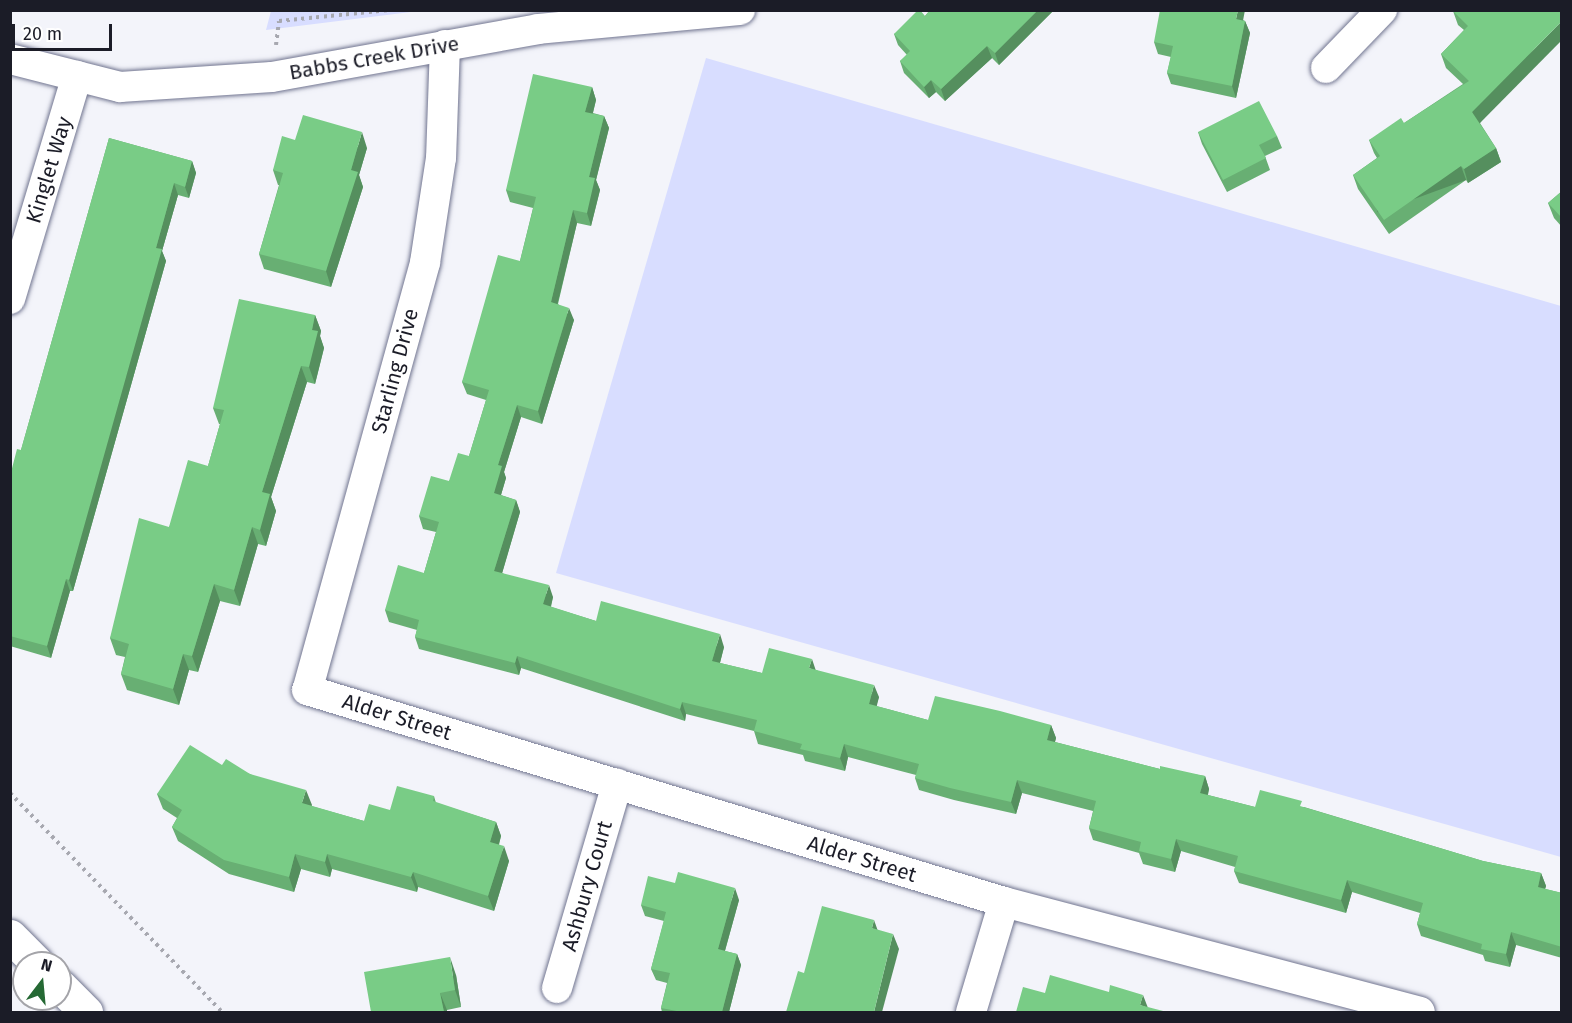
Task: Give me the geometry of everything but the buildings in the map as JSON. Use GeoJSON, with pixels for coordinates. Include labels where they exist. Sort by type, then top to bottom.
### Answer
{"type":"FeatureCollection","features":[{"type":"Feature","properties":{"kind":"main road"},"geometry":{"type":"LineString","coordinates":[[10,936],[25,951]]}},
{"type":"Feature","properties":{"kind":"main road"},"geometry":{"type":"LineString","coordinates":[[72,998],[87,1012]]}},
{"type":"Feature","properties":{"kind":"street","name":"Babbs Creek Drive"},"geometry":{"type":"LineString","coordinates":[[10,58],[120,87],[272,77],[538,28],[740,10]]}},
{"type":"Feature","properties":{"kind":"street"},"geometry":{"type":"LineString","coordinates":[[1326,68],[1382,10]]}},
{"type":"Feature","properties":{"kind":"street","name":"Starling Drive"},"geometry":{"type":"LineString","coordinates":[[307,690],[425,263],[441,158],[445,45]]}},
{"type":"Feature","properties":{"kind":"street","name":"Kinglet Way"},"geometry":{"type":"LineString","coordinates":[[10,299],[77,76]]}},
{"type":"Feature","properties":{"kind":"street","name":"Alder Street"},"geometry":{"type":"LineString","coordinates":[[307,690],[1004,902],[1420,1012]]}},
{"type":"Feature","properties":{"kind":"street","name":"Ashbury Court"},"geometry":{"type":"LineString","coordinates":[[557,988],[617,784]]}},
{"type":"Feature","properties":{"kind":"street"},"geometry":{"type":"LineString","coordinates":[[970,1012],[1004,902]]}},
{"type":"Feature","properties":{"kind":"path"},"geometry":{"type":"LineString","coordinates":[[272,77],[279,21],[389,10]]}},
{"type":"Feature","properties":{"kind":"path"},"geometry":{"type":"LineString","coordinates":[[10,793],[222,1012]]}},
{"type":"Feature","properties":{"kind":"shaded area"},"geometry":{"type":"Polygon","coordinates":[[[271,10],[419,11],[266,30],[271,10]]]}},
{"type":"Feature","properties":{"kind":"shaded area"},"geometry":{"type":"Polygon","coordinates":[[[706,58],[1561,306],[1561,857],[556,573],[706,58]]]}}]}
